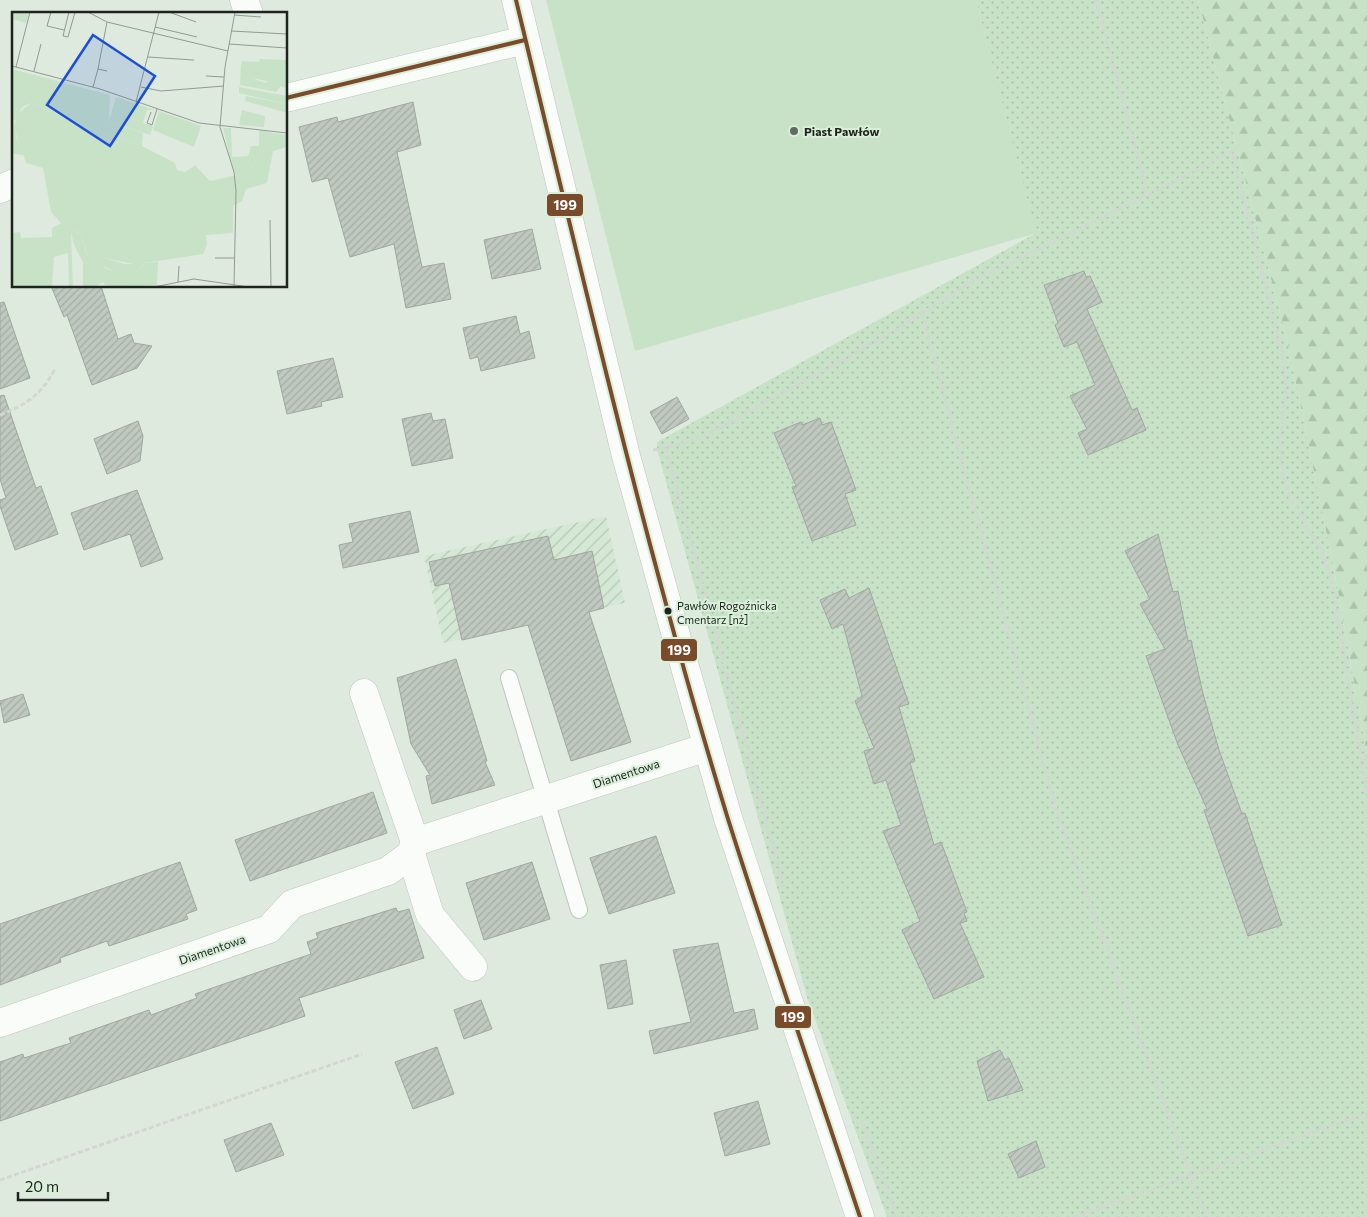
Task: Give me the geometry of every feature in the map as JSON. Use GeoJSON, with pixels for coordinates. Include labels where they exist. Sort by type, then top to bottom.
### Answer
{"type":"FeatureCollection","features":[{"type":"Feature","properties":{"kind":"street"},"geometry":{"type":"LineString","coordinates":[[244,0],[248,12]]}},
{"type":"Feature","properties":{"kind":"street"},"geometry":{"type":"LineString","coordinates":[[516,0],[626,456],[707,747],[728,818],[860,1217]]}},
{"type":"Feature","properties":{"kind":"street"},"geometry":{"type":"LineString","coordinates":[[288,98],[525,40]]}},
{"type":"Feature","properties":{"kind":"street"},"geometry":{"type":"LineString","coordinates":[[0,189],[12,184]]}},
{"type":"Feature","properties":{"kind":"street"},"geometry":{"type":"LineString","coordinates":[[364,693],[413,848],[430,915],[473,967]]}},
{"type":"Feature","properties":{"kind":"street","name":"Diamentowa"},"geometry":{"type":"LineString","coordinates":[[0,1023],[269,929],[292,904],[388,870],[413,848],[545,799],[707,747]]}},
{"type":"Feature","properties":{"kind":"lane"},"geometry":{"type":"LineString","coordinates":[[509,678],[579,910]]}},
{"type":"Feature","properties":{"kind":"path"},"geometry":{"type":"LineString","coordinates":[[1096,0],[1148,195]]}},
{"type":"Feature","properties":{"kind":"path"},"geometry":{"type":"LineString","coordinates":[[626,456],[686,443],[706,435],[886,336],[971,283],[1232,152],[1282,351],[1286,386],[1280,443],[1282,470],[1290,497],[1323,554],[1330,576],[1367,793]]}},
{"type":"Feature","properties":{"kind":"path"},"geometry":{"type":"LineString","coordinates":[[922,312],[1057,814],[1206,1217]]}},
{"type":"Feature","properties":{"kind":"path"},"geometry":{"type":"LineString","coordinates":[[0,415],[18,408],[44,389],[55,369]]}},
{"type":"Feature","properties":{"kind":"path"},"geometry":{"type":"LineString","coordinates":[[666,448],[785,889]]}},
{"type":"Feature","properties":{"kind":"path"},"geometry":{"type":"LineString","coordinates":[[0,1180],[362,1054]]}},
{"type":"Feature","properties":{"kind":"path"},"geometry":{"type":"LineString","coordinates":[[1075,1217],[1367,1113]]}},
{"type":"Feature","properties":{"kind":"path"},"geometry":{"type":"LineString","coordinates":[[859,1115],[897,1217]]}},
{"type":"Feature","properties":{"kind":"shaded area"},"geometry":{"type":"Polygon","coordinates":[[[606,516],[625,603],[443,643],[424,556],[606,516]]]}},
{"type":"Feature","properties":{"kind":"green space","name":"Piast Pawłów"},"geometry":{"type":"Polygon","coordinates":[[[546,0],[976,0],[1037,233],[635,351],[546,0]]]}},
{"type":"Feature","properties":{"kind":"green space"},"geometry":{"type":"Polygon","coordinates":[[[976,0],[1198,0],[1287,340],[1335,575],[1367,755],[1367,1217],[887,1217],[807,997],[657,449],[657,442],[1036,233],[976,0]]]}},
{"type":"Feature","properties":{"kind":"green space"},"geometry":{"type":"Polygon","coordinates":[[[1198,0],[1367,0],[1367,755],[1335,575],[1287,340],[1198,0]]]}},
{"type":"Feature","properties":{"kind":"building"},"geometry":{"type":"Polygon","coordinates":[[[413,102],[421,145],[397,152],[422,267],[444,263],[451,299],[406,308],[394,244],[350,257],[328,178],[312,182],[299,127],[337,117],[338,122],[413,102]]]}},
{"type":"Feature","properties":{"kind":"building"},"geometry":{"type":"Polygon","coordinates":[[[532,229],[541,269],[492,279],[484,240],[532,229]]]}},
{"type":"Feature","properties":{"kind":"building"},"geometry":{"type":"Polygon","coordinates":[[[1084,271],[1086,277],[1090,276],[1102,302],[1087,309],[1132,410],[1137,408],[1146,430],[1088,455],[1078,433],[1087,429],[1070,396],[1095,385],[1077,342],[1064,347],[1055,325],[1058,323],[1044,285],[1084,271]]]}},
{"type":"Feature","properties":{"kind":"building"},"geometry":{"type":"Polygon","coordinates":[[[52,288],[102,288],[118,339],[131,334],[134,343],[152,346],[137,368],[92,385],[67,315],[64,317],[52,288]]]}},
{"type":"Feature","properties":{"kind":"building"},"geometry":{"type":"Polygon","coordinates":[[[4,302],[30,378],[0,389],[0,303],[4,302]]]}},
{"type":"Feature","properties":{"kind":"building"},"geometry":{"type":"Polygon","coordinates":[[[516,316],[520,334],[529,331],[535,358],[481,371],[478,357],[470,359],[463,328],[516,316]]]}},
{"type":"Feature","properties":{"kind":"building"},"geometry":{"type":"Polygon","coordinates":[[[333,358],[343,397],[321,402],[322,406],[287,414],[277,371],[333,358]]]}},
{"type":"Feature","properties":{"kind":"building"},"geometry":{"type":"Polygon","coordinates":[[[4,395],[36,488],[41,486],[58,534],[15,550],[0,506],[0,500],[6,498],[0,479],[0,396],[4,395]]]}},
{"type":"Feature","properties":{"kind":"building"},"geometry":{"type":"Polygon","coordinates":[[[677,397],[689,419],[662,434],[650,412],[677,397]]]}},
{"type":"Feature","properties":{"kind":"building"},"geometry":{"type":"Polygon","coordinates":[[[431,413],[433,421],[445,419],[453,458],[412,466],[402,419],[431,413]]]}},
{"type":"Feature","properties":{"kind":"building"},"geometry":{"type":"Polygon","coordinates":[[[820,418],[822,425],[831,422],[856,490],[845,494],[856,525],[812,541],[792,487],[796,486],[774,433],[801,422],[802,425],[820,418]]]}},
{"type":"Feature","properties":{"kind":"building"},"geometry":{"type":"Polygon","coordinates":[[[138,421],[143,436],[140,461],[107,474],[94,439],[138,421]]]}},
{"type":"Feature","properties":{"kind":"building"},"geometry":{"type":"Polygon","coordinates":[[[137,490],[163,559],[141,567],[130,534],[84,550],[71,513],[137,490]]]}},
{"type":"Feature","properties":{"kind":"building"},"geometry":{"type":"Polygon","coordinates":[[[410,511],[419,552],[343,568],[339,545],[353,542],[349,524],[410,511]]]}},
{"type":"Feature","properties":{"kind":"building"},"geometry":{"type":"Polygon","coordinates":[[[1158,534],[1173,592],[1178,591],[1188,641],[1191,640],[1203,694],[1219,750],[1242,814],[1245,813],[1282,925],[1248,936],[1204,810],[1207,809],[1178,745],[1146,656],[1165,649],[1140,604],[1150,599],[1125,551],[1158,534]]]}},
{"type":"Feature","properties":{"kind":"building"},"geometry":{"type":"Polygon","coordinates":[[[548,536],[554,560],[592,551],[604,608],[589,612],[631,742],[571,761],[528,625],[462,640],[449,583],[435,586],[429,562],[548,536]]]}},
{"type":"Feature","properties":{"kind":"building"},"geometry":{"type":"Polygon","coordinates":[[[869,588],[909,704],[899,707],[915,761],[910,763],[934,845],[941,842],[967,912],[964,913],[967,921],[960,923],[984,977],[934,999],[902,930],[920,921],[883,831],[901,825],[886,780],[874,784],[864,751],[874,748],[855,701],[862,696],[843,624],[832,629],[820,600],[845,589],[849,598],[869,588]]]}},
{"type":"Feature","properties":{"kind":"building"},"geometry":{"type":"Polygon","coordinates":[[[456,659],[487,761],[485,762],[495,785],[432,804],[426,776],[430,775],[411,744],[397,678],[456,659]]]}},
{"type":"Feature","properties":{"kind":"building"},"geometry":{"type":"Polygon","coordinates":[[[23,694],[30,715],[4,723],[0,701],[23,694]]]}},
{"type":"Feature","properties":{"kind":"building"},"geometry":{"type":"Polygon","coordinates":[[[373,792],[387,833],[250,881],[235,840],[373,792]]]}},
{"type":"Feature","properties":{"kind":"building"},"geometry":{"type":"Polygon","coordinates":[[[656,836],[675,893],[609,914],[590,858],[656,836]]]}},
{"type":"Feature","properties":{"kind":"building"},"geometry":{"type":"Polygon","coordinates":[[[180,862],[197,910],[186,914],[188,919],[109,946],[107,941],[60,958],[61,962],[0,985],[0,924],[180,862]]]}},
{"type":"Feature","properties":{"kind":"building"},"geometry":{"type":"Polygon","coordinates":[[[532,862],[550,919],[484,940],[466,883],[532,862]]]}},
{"type":"Feature","properties":{"kind":"building"},"geometry":{"type":"Polygon","coordinates":[[[396,908],[398,912],[409,909],[424,958],[299,998],[305,1016],[0,1121],[0,1062],[23,1054],[24,1058],[71,1043],[69,1038],[149,1010],[151,1015],[197,998],[195,994],[311,954],[307,942],[318,938],[316,933],[396,908]]]}},
{"type":"Feature","properties":{"kind":"building"},"geometry":{"type":"Polygon","coordinates":[[[718,943],[734,1013],[754,1009],[758,1029],[654,1054],[649,1031],[691,1022],[673,950],[718,943]]]}},
{"type":"Feature","properties":{"kind":"building"},"geometry":{"type":"Polygon","coordinates":[[[626,960],[633,1004],[608,1009],[600,965],[626,960]]]}},
{"type":"Feature","properties":{"kind":"building"},"geometry":{"type":"Polygon","coordinates":[[[481,1000],[492,1029],[464,1039],[454,1010],[481,1000]]]}},
{"type":"Feature","properties":{"kind":"building"},"geometry":{"type":"Polygon","coordinates":[[[437,1047],[454,1094],[413,1109],[395,1062],[437,1047]]]}},
{"type":"Feature","properties":{"kind":"building"},"geometry":{"type":"Polygon","coordinates":[[[1000,1050],[1005,1060],[1009,1058],[1023,1090],[988,1101],[977,1061],[1000,1050]]]}},
{"type":"Feature","properties":{"kind":"building"},"geometry":{"type":"Polygon","coordinates":[[[758,1101],[770,1144],[725,1156],[714,1113],[758,1101]]]}},
{"type":"Feature","properties":{"kind":"building"},"geometry":{"type":"Polygon","coordinates":[[[271,1123],[284,1155],[236,1172],[224,1140],[271,1123]]]}},
{"type":"Feature","properties":{"kind":"building"},"geometry":{"type":"Polygon","coordinates":[[[1036,1141],[1045,1167],[1019,1178],[1008,1154],[1036,1141]]]}},
{"type":"Feature","properties":{"kind":"transit line","name":"199"},"geometry":{"type":"LineString","coordinates":[[516,0],[590,308],[669,616],[728,819],[860,1217]]}},
{"type":"Feature","properties":{"kind":"transit line","name":"199"},"geometry":{"type":"LineString","coordinates":[[288,98],[525,40]]}},
{"type":"Feature","properties":{"kind":"place","name":"Piast Pawłów"},"geometry":{"type":"Point","coordinates":[794,131]}},
{"type":"Feature","properties":{"kind":"place","name":"Pawłów Rogoźnicka Cmentarz [nż]"},"geometry":{"type":"Point","coordinates":[668,611]}}]}
